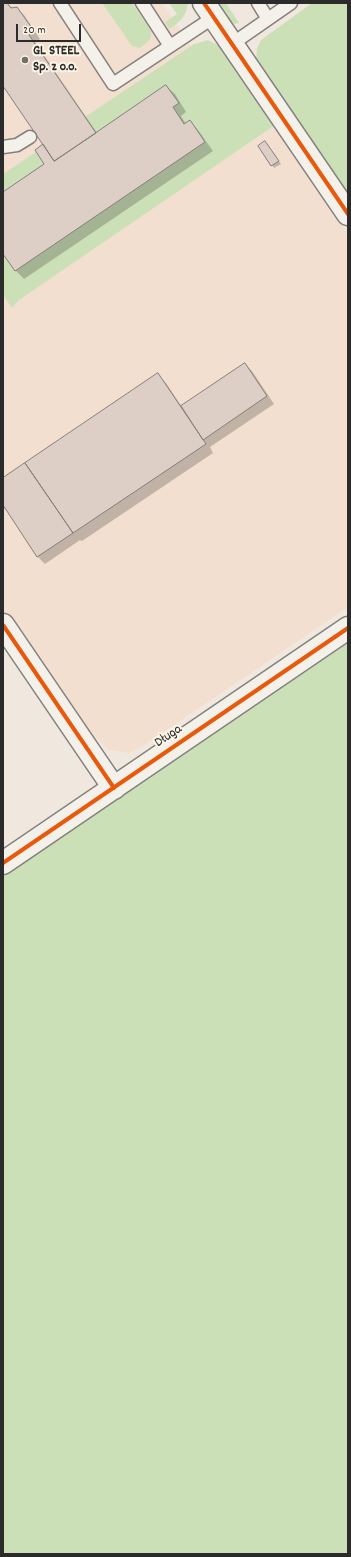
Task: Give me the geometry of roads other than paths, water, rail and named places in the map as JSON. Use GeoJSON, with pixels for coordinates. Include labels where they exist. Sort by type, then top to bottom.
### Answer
{"type":"FeatureCollection","features":[{"type":"Feature","properties":{"kind":"street"},"geometry":{"type":"LineString","coordinates":[[209,10],[348,214]]}},
{"type":"Feature","properties":{"kind":"street"},"geometry":{"type":"LineString","coordinates":[[3,625],[114,788]]}},
{"type":"Feature","properties":{"kind":"street","name":"Długa"},"geometry":{"type":"LineString","coordinates":[[3,863],[348,628]]}},
{"type":"Feature","properties":{"kind":"lane"},"geometry":{"type":"LineString","coordinates":[[60,3],[113,84],[170,46],[209,10]]}},
{"type":"Feature","properties":{"kind":"lane"},"geometry":{"type":"LineString","coordinates":[[142,3],[170,46]]}},
{"type":"Feature","properties":{"kind":"lane"},"geometry":{"type":"LineString","coordinates":[[258,3],[268,19]]}},
{"type":"Feature","properties":{"kind":"lane"},"geometry":{"type":"LineString","coordinates":[[232,44],[291,3]]}},
{"type":"Feature","properties":{"kind":"lane"},"geometry":{"type":"LineString","coordinates":[[3,147],[17,145],[30,137]]}},
{"type":"Feature","properties":{"kind":"place","name":"GL STEEL Sp. z o.o."},"geometry":{"type":"Point","coordinates":[25,60]}}]}
